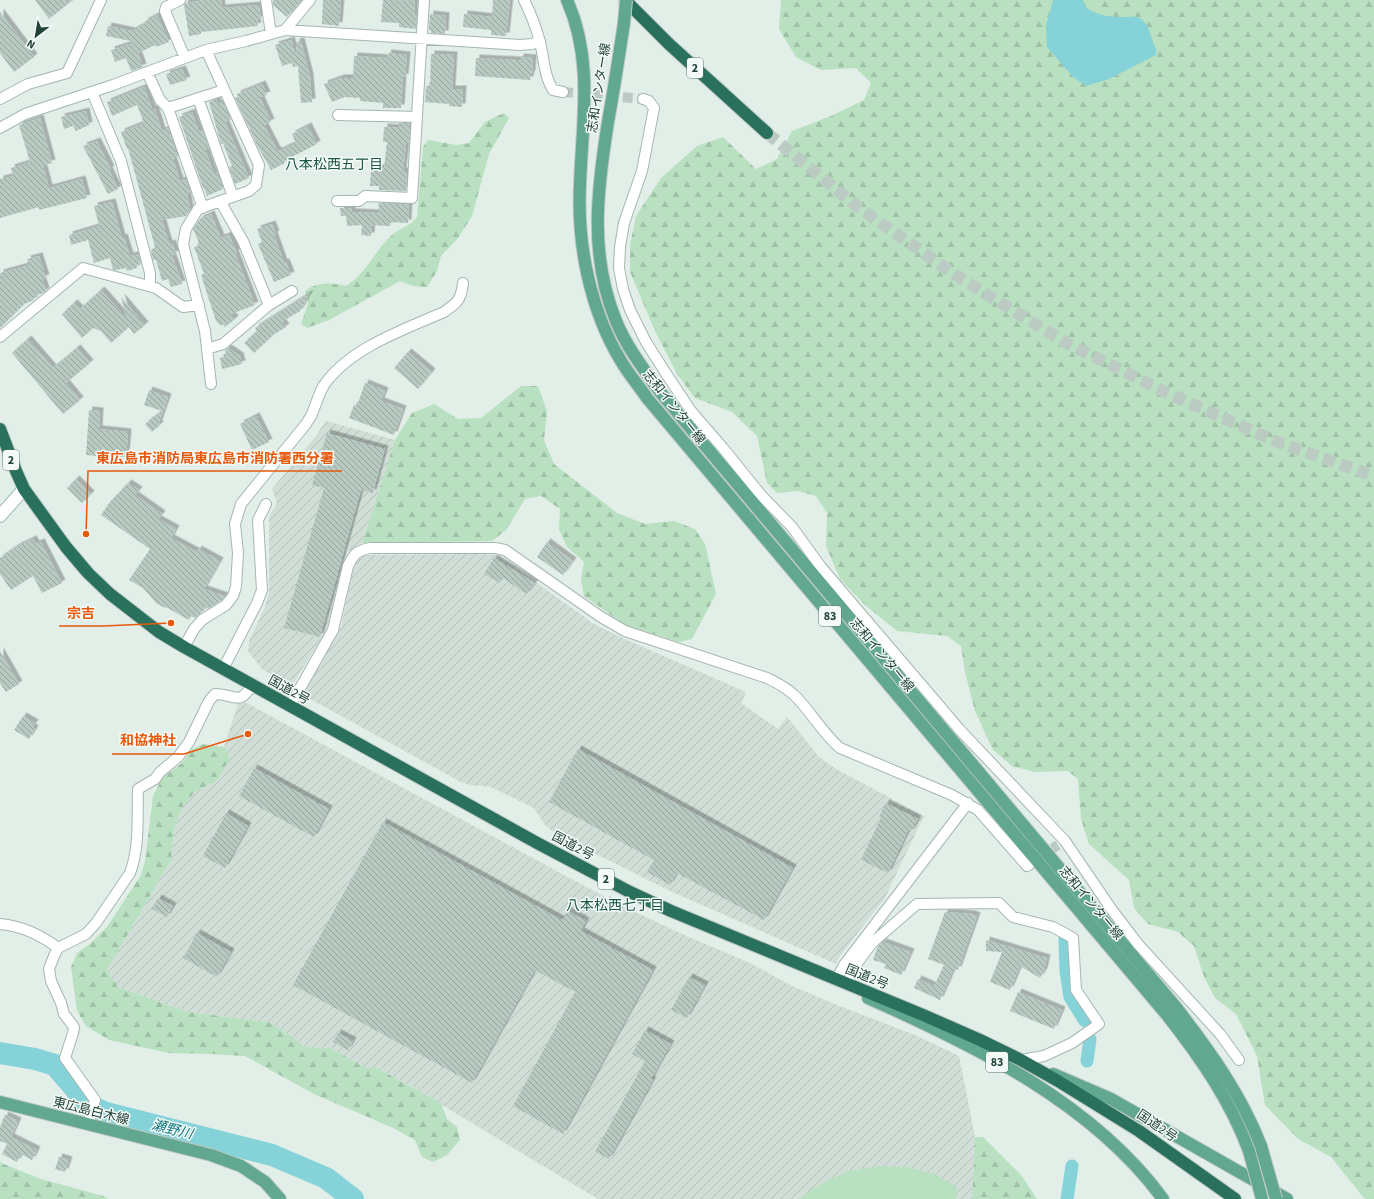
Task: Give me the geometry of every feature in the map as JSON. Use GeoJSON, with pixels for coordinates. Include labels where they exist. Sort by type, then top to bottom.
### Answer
{"type":"FeatureCollection","features":[{"type":"Feature","properties":{"kind":"highway","name":"2"},"geometry":{"type":"LineString","coordinates":[[626,0],[669,44],[767,134]]}},
{"type":"Feature","properties":{"kind":"highway","name":"国道2号"},"geometry":{"type":"LineString","coordinates":[[0,429],[24,489],[66,547],[88,573],[110,594],[159,632],[539,844],[630,892],[671,911],[930,1018],[1021,1060],[1139,1131],[1234,1199]]}},
{"type":"Feature","properties":{"kind":"main road","name":"志和インター線"},"geometry":{"type":"LineString","coordinates":[[567,0],[575,17],[584,64],[585,89],[580,187],[580,220],[584,253],[591,289],[603,325],[620,360],[647,398],[1180,1031],[1208,1070],[1226,1099],[1240,1127],[1249,1151],[1262,1199]]}},
{"type":"Feature","properties":{"kind":"main road","name":"志和インター線"},"geometry":{"type":"LineString","coordinates":[[626,0],[624,23],[599,187],[597,219],[599,252],[605,286],[617,322],[635,356],[661,393],[1175,1006],[1217,1063],[1236,1092],[1252,1122],[1261,1146],[1276,1199]]}},
{"type":"Feature","properties":{"kind":"main road","name":"83"},"geometry":{"type":"LineString","coordinates":[[803,966],[843,987],[903,1014],[967,1046],[1048,1093],[1093,1125],[1115,1145],[1136,1166],[1163,1199]]}},
{"type":"Feature","properties":{"kind":"main road","name":"83"},"geometry":{"type":"LineString","coordinates":[[1021,1060],[1111,1099],[1287,1199]]}},
{"type":"Feature","properties":{"kind":"main road","name":"東広島白木線"},"geometry":{"type":"LineString","coordinates":[[0,1102],[211,1155],[241,1166],[265,1182],[280,1199]]}},
{"type":"Feature","properties":{"kind":"street"},"geometry":{"type":"LineString","coordinates":[[0,99],[28,84],[67,73],[101,0]]}},
{"type":"Feature","properties":{"kind":"street"},"geometry":{"type":"LineString","coordinates":[[180,0],[166,7],[165,12],[185,58]]}},
{"type":"Feature","properties":{"kind":"street"},"geometry":{"type":"LineString","coordinates":[[266,0],[271,34]]}},
{"type":"Feature","properties":{"kind":"street"},"geometry":{"type":"LineString","coordinates":[[285,30],[310,0]]}},
{"type":"Feature","properties":{"kind":"street"},"geometry":{"type":"LineString","coordinates":[[337,200],[359,201],[365,196],[412,198],[424,0]]}},
{"type":"Feature","properties":{"kind":"street"},"geometry":{"type":"LineString","coordinates":[[524,0],[532,16],[540,41],[548,82],[553,90],[563,92]]}},
{"type":"Feature","properties":{"kind":"street"},"geometry":{"type":"LineString","coordinates":[[0,128],[25,114],[92,92],[206,50],[285,30],[520,45],[532,44],[540,41]]}},
{"type":"Feature","properties":{"kind":"street"},"geometry":{"type":"LineString","coordinates":[[206,50],[259,165],[256,185],[249,191],[198,209],[186,229],[183,244],[206,331],[211,384]]}},
{"type":"Feature","properties":{"kind":"street"},"geometry":{"type":"LineString","coordinates":[[147,72],[160,100],[168,108],[203,208]]}},
{"type":"Feature","properties":{"kind":"street"},"geometry":{"type":"LineString","coordinates":[[168,108],[224,90]]}},
{"type":"Feature","properties":{"kind":"street"},"geometry":{"type":"LineString","coordinates":[[92,92],[121,161],[150,273],[150,286]]}},
{"type":"Feature","properties":{"kind":"street"},"geometry":{"type":"LineString","coordinates":[[198,98],[233,197]]}},
{"type":"Feature","properties":{"kind":"street"},"geometry":{"type":"LineString","coordinates":[[644,99],[649,101],[654,108],[642,171],[624,223],[620,246],[619,268],[622,289],[630,310],[646,342],[692,411],[761,495],[792,527],[826,573],[960,730],[1062,843],[1138,944],[1220,1034],[1239,1060]]}},
{"type":"Feature","properties":{"kind":"street"},"geometry":{"type":"LineString","coordinates":[[338,115],[417,117]]}},
{"type":"Feature","properties":{"kind":"street"},"geometry":{"type":"LineString","coordinates":[[220,202],[243,241],[269,305]]}},
{"type":"Feature","properties":{"kind":"street"},"geometry":{"type":"LineString","coordinates":[[0,337],[83,268],[156,288],[183,306],[199,305]]}},
{"type":"Feature","properties":{"kind":"street"},"geometry":{"type":"LineString","coordinates":[[184,647],[194,629],[202,620],[226,605],[233,596],[236,587],[238,553],[235,524],[241,504],[306,424],[313,413],[324,385],[348,359],[361,350],[444,312],[461,297],[463,283]]}},
{"type":"Feature","properties":{"kind":"street"},"geometry":{"type":"LineString","coordinates":[[208,349],[223,344],[269,305],[292,291]]}},
{"type":"Feature","properties":{"kind":"street"},"geometry":{"type":"LineString","coordinates":[[0,516],[24,489]]}},
{"type":"Feature","properties":{"kind":"street"},"geometry":{"type":"LineString","coordinates":[[223,669],[257,603],[262,590],[258,520],[266,504]]}},
{"type":"Feature","properties":{"kind":"street"},"geometry":{"type":"LineString","coordinates":[[290,706],[333,630],[348,566],[352,557],[359,551],[370,548],[495,548],[504,550],[601,617],[625,631],[767,678],[783,686],[795,696],[830,740],[840,748],[968,803],[978,810],[1027,866],[1029,865]]}},
{"type":"Feature","properties":{"kind":"street"},"geometry":{"type":"LineString","coordinates":[[88,1125],[95,1100],[65,1058],[74,1027],[64,1014],[61,1003],[51,981],[49,969],[58,948],[86,934],[96,923],[130,873],[135,850],[138,789],[155,779],[160,772],[178,756],[189,742],[208,701],[215,694],[223,694],[238,699],[246,696],[252,685]]}},
{"type":"Feature","properties":{"kind":"street"},"geometry":{"type":"LineString","coordinates":[[842,982],[844,965],[968,803]]}},
{"type":"Feature","properties":{"kind":"street"},"geometry":{"type":"LineString","coordinates":[[842,982],[856,966],[872,943],[917,904],[999,903],[1013,917],[1053,927],[1073,938],[1076,990],[1099,1024],[1072,1044],[1044,1056],[1021,1060]]}},
{"type":"Feature","properties":{"kind":"street"},"geometry":{"type":"LineString","coordinates":[[0,924],[13,925],[30,931],[58,948]]}},
{"type":"Feature","properties":{"kind":"shaded area"},"geometry":{"type":"Polygon","coordinates":[[[326,421],[395,440],[362,543],[347,552],[327,629],[291,687],[262,669],[248,651],[249,641],[265,607],[269,591],[269,516],[277,503],[272,489],[315,437],[326,421]]]}},
{"type":"Feature","properties":{"kind":"shaded area"},"geometry":{"type":"Polygon","coordinates":[[[365,555],[496,555],[594,624],[746,692],[741,703],[778,729],[787,717],[819,757],[836,769],[924,816],[885,898],[839,957],[836,964],[670,891],[558,835],[546,826],[534,808],[491,787],[471,785],[461,782],[303,695],[341,627],[353,569],[358,560],[365,555]]]}},
{"type":"Feature","properties":{"kind":"shaded area"},"geometry":{"type":"Polygon","coordinates":[[[245,702],[622,906],[750,963],[790,985],[915,1035],[959,1056],[975,1137],[972,1199],[598,1199],[414,1088],[375,1067],[366,1068],[330,1048],[305,1047],[290,1035],[268,1022],[188,1012],[118,987],[107,970],[171,860],[174,831],[182,807],[195,792],[217,781],[229,758],[224,747],[238,704],[245,702]]]}},
{"type":"Feature","properties":{"kind":"green space"},"geometry":{"type":"Polygon","coordinates":[[[781,0],[1374,0],[1374,1199],[1366,1199],[1363,1197],[1331,1157],[1298,1139],[1265,1105],[1257,1056],[1236,1014],[1215,998],[1204,977],[1194,946],[1178,932],[1148,924],[1134,908],[1129,880],[1089,844],[1081,819],[1078,779],[1068,771],[1034,772],[1012,766],[993,750],[975,711],[965,672],[961,646],[947,636],[897,631],[866,606],[840,579],[826,546],[827,513],[816,496],[798,491],[777,493],[767,483],[757,436],[732,412],[695,398],[677,374],[655,331],[630,272],[630,245],[636,216],[661,178],[697,146],[723,137],[756,169],[777,159],[792,131],[831,116],[864,100],[871,83],[856,68],[821,70],[796,57],[779,29],[781,0]]]}},
{"type":"Feature","properties":{"kind":"green space"},"geometry":{"type":"Polygon","coordinates":[[[504,113],[509,118],[489,154],[472,216],[458,238],[441,256],[437,271],[427,287],[413,286],[400,281],[329,320],[307,328],[301,324],[308,303],[305,291],[319,284],[346,286],[359,276],[392,235],[411,223],[417,217],[423,147],[428,140],[457,145],[469,143],[485,122],[504,113]]]}},
{"type":"Feature","properties":{"kind":"green space"},"geometry":{"type":"Polygon","coordinates":[[[521,386],[538,386],[547,411],[544,440],[554,464],[617,513],[645,524],[674,521],[695,529],[705,544],[716,594],[692,639],[679,642],[625,625],[584,596],[581,579],[584,562],[567,547],[559,529],[560,509],[541,496],[525,499],[506,530],[492,541],[362,543],[395,440],[412,413],[434,404],[458,419],[481,418],[521,386]]]}},
{"type":"Feature","properties":{"kind":"green space"},"geometry":{"type":"Polygon","coordinates":[[[204,744],[224,747],[230,758],[217,781],[195,792],[182,807],[174,831],[171,860],[107,970],[118,987],[188,1012],[268,1022],[290,1035],[305,1047],[330,1048],[366,1068],[375,1067],[441,1103],[447,1119],[457,1127],[460,1140],[447,1155],[433,1162],[422,1157],[415,1140],[393,1128],[314,1094],[245,1056],[168,1053],[109,1040],[86,1026],[77,1011],[71,967],[77,953],[91,943],[107,927],[141,875],[145,861],[153,796],[162,778],[182,763],[192,749],[204,744]]]}},
{"type":"Feature","properties":{"kind":"green space"},"geometry":{"type":"Polygon","coordinates":[[[975,1137],[983,1137],[1021,1175],[1037,1199],[972,1199],[975,1137]]]}},
{"type":"Feature","properties":{"kind":"green space"},"geometry":{"type":"Polygon","coordinates":[[[0,1160],[1,1163],[41,1179],[103,1196],[108,1199],[0,1199],[0,1160]]]}},
{"type":"Feature","properties":{"kind":"green space"},"geometry":{"type":"Polygon","coordinates":[[[881,1166],[908,1167],[934,1174],[957,1187],[956,1199],[798,1199],[822,1183],[848,1171],[881,1166]]]}},
{"type":"Feature","properties":{"kind":"water"},"geometry":{"type":"Polygon","coordinates":[[[1053,0],[1083,0],[1087,8],[1101,15],[1111,17],[1136,17],[1141,19],[1148,29],[1156,49],[1156,55],[1109,79],[1086,86],[1073,77],[1047,47],[1046,26],[1053,0]]]}},
{"type":"Feature","properties":{"kind":"building"},"geometry":{"type":"Polygon","coordinates":[[[35,0],[73,0],[49,19],[35,0]]]}},
{"type":"Feature","properties":{"kind":"building"},"geometry":{"type":"Polygon","coordinates":[[[205,0],[221,0],[222,8],[259,5],[261,19],[257,20],[258,26],[201,32],[201,34],[189,36],[184,5],[186,3],[205,0]]]}},
{"type":"Feature","properties":{"kind":"building"},"geometry":{"type":"Polygon","coordinates":[[[273,0],[302,0],[287,17],[273,5],[273,0]]]}},
{"type":"Feature","properties":{"kind":"building"},"geometry":{"type":"Polygon","coordinates":[[[323,0],[341,0],[339,26],[322,24],[323,0]]]}},
{"type":"Feature","properties":{"kind":"building"},"geometry":{"type":"Polygon","coordinates":[[[383,0],[415,1],[414,13],[417,13],[416,29],[399,27],[399,23],[381,22],[383,0]]]}},
{"type":"Feature","properties":{"kind":"building"},"geometry":{"type":"Polygon","coordinates":[[[493,0],[510,0],[506,36],[491,35],[491,30],[463,27],[464,14],[492,17],[493,0]]]}},
{"type":"Feature","properties":{"kind":"building"},"geometry":{"type":"Polygon","coordinates":[[[0,12],[34,57],[14,72],[0,53],[0,12]]]}},
{"type":"Feature","properties":{"kind":"building"},"geometry":{"type":"Polygon","coordinates":[[[430,14],[446,16],[445,34],[431,33],[431,30],[429,30],[430,14]]]}},
{"type":"Feature","properties":{"kind":"building"},"geometry":{"type":"Polygon","coordinates":[[[157,15],[169,42],[156,47],[155,45],[138,53],[143,67],[131,71],[126,58],[115,62],[111,50],[136,42],[106,36],[108,26],[132,31],[157,15]]]}},
{"type":"Feature","properties":{"kind":"building"},"geometry":{"type":"Polygon","coordinates":[[[291,40],[296,56],[296,42],[301,41],[310,77],[312,102],[301,103],[298,66],[293,67],[292,63],[282,66],[275,45],[291,40]]]}},
{"type":"Feature","properties":{"kind":"building"},"geometry":{"type":"Polygon","coordinates":[[[388,53],[407,55],[405,77],[403,77],[401,108],[383,108],[383,103],[360,101],[360,98],[345,97],[332,102],[324,84],[341,78],[353,78],[354,56],[387,58],[388,53]]]}},
{"type":"Feature","properties":{"kind":"building"},"geometry":{"type":"Polygon","coordinates":[[[431,54],[454,55],[452,89],[463,89],[462,107],[449,106],[449,104],[425,102],[426,86],[430,86],[431,54]]]}},
{"type":"Feature","properties":{"kind":"building"},"geometry":{"type":"Polygon","coordinates":[[[520,57],[533,58],[530,80],[475,76],[476,58],[520,60],[520,57]]]}},
{"type":"Feature","properties":{"kind":"building"},"geometry":{"type":"Polygon","coordinates":[[[182,69],[187,80],[170,85],[166,74],[182,69]]]}},
{"type":"Feature","properties":{"kind":"building"},"geometry":{"type":"Polygon","coordinates":[[[262,84],[267,95],[260,97],[271,122],[264,125],[277,150],[279,151],[296,143],[292,134],[308,126],[317,144],[284,161],[285,163],[271,170],[257,145],[235,98],[238,97],[237,94],[262,84]]]}},
{"type":"Feature","properties":{"kind":"building"},"geometry":{"type":"Polygon","coordinates":[[[144,87],[152,109],[155,109],[162,131],[168,128],[178,158],[173,159],[180,181],[186,179],[190,192],[187,193],[190,209],[186,216],[162,220],[169,244],[172,243],[176,254],[172,255],[182,284],[171,287],[168,279],[162,281],[156,260],[153,260],[151,250],[155,247],[128,148],[127,149],[121,132],[144,123],[137,105],[112,116],[107,102],[144,87]]]}},
{"type":"Feature","properties":{"kind":"building"},"geometry":{"type":"Polygon","coordinates":[[[216,99],[218,104],[223,102],[231,120],[225,122],[249,178],[235,184],[229,167],[232,166],[223,143],[221,144],[209,102],[216,99]]]}},
{"type":"Feature","properties":{"kind":"building"},"geometry":{"type":"Polygon","coordinates":[[[86,111],[89,125],[76,131],[73,126],[64,129],[61,117],[86,111]]]}},
{"type":"Feature","properties":{"kind":"building"},"geometry":{"type":"Polygon","coordinates":[[[192,112],[199,132],[203,130],[209,148],[205,149],[213,172],[217,172],[223,189],[207,196],[179,117],[192,112]]]}},
{"type":"Feature","properties":{"kind":"building"},"geometry":{"type":"Polygon","coordinates":[[[40,118],[52,163],[43,165],[49,188],[82,179],[87,198],[39,210],[39,207],[0,218],[0,179],[13,176],[11,168],[30,162],[19,125],[40,118]]]}},
{"type":"Feature","properties":{"kind":"building"},"geometry":{"type":"Polygon","coordinates":[[[399,123],[410,123],[409,144],[406,144],[403,171],[407,171],[406,191],[379,190],[379,186],[370,186],[371,168],[384,168],[387,142],[383,142],[384,127],[399,128],[399,123]]]}},
{"type":"Feature","properties":{"kind":"building"},"geometry":{"type":"Polygon","coordinates":[[[97,141],[111,169],[109,170],[118,189],[108,194],[83,146],[97,141]]]}},
{"type":"Feature","properties":{"kind":"building"},"geometry":{"type":"Polygon","coordinates":[[[112,202],[122,238],[124,237],[130,256],[138,254],[141,263],[137,265],[137,268],[127,271],[126,268],[113,270],[110,258],[94,263],[88,240],[71,245],[69,235],[99,226],[94,206],[112,202]]]}},
{"type":"Feature","properties":{"kind":"building"},"geometry":{"type":"Polygon","coordinates":[[[379,203],[409,205],[408,223],[391,222],[390,226],[372,225],[371,236],[361,235],[362,225],[347,226],[346,216],[341,216],[340,208],[352,208],[352,212],[378,213],[379,203]]]}},
{"type":"Feature","properties":{"kind":"building"},"geometry":{"type":"Polygon","coordinates":[[[211,214],[221,238],[229,235],[237,253],[235,253],[255,305],[231,314],[235,319],[225,327],[223,324],[221,326],[216,321],[201,275],[204,274],[194,247],[200,245],[193,229],[200,219],[211,214]]]}},
{"type":"Feature","properties":{"kind":"building"},"geometry":{"type":"Polygon","coordinates":[[[272,224],[276,234],[274,235],[284,263],[286,262],[291,275],[274,282],[258,244],[262,242],[257,229],[272,224]]]}},
{"type":"Feature","properties":{"kind":"building"},"geometry":{"type":"Polygon","coordinates":[[[39,256],[46,278],[42,279],[46,291],[33,296],[34,300],[24,304],[0,328],[0,273],[29,265],[27,259],[39,256]]]}},
{"type":"Feature","properties":{"kind":"building"},"geometry":{"type":"Polygon","coordinates":[[[101,290],[127,319],[121,297],[145,325],[134,334],[129,327],[111,343],[101,331],[93,328],[82,338],[62,314],[74,303],[80,309],[101,290]]]}},
{"type":"Feature","properties":{"kind":"building"},"geometry":{"type":"Polygon","coordinates":[[[310,293],[300,311],[282,322],[286,327],[273,335],[254,353],[244,343],[257,331],[255,328],[310,293]]]}},
{"type":"Feature","properties":{"kind":"building"},"geometry":{"type":"Polygon","coordinates":[[[28,339],[53,368],[77,348],[90,363],[66,383],[80,400],[63,414],[12,353],[28,339]]]}},
{"type":"Feature","properties":{"kind":"building"},"geometry":{"type":"Polygon","coordinates":[[[228,348],[240,356],[242,364],[222,369],[220,358],[227,356],[225,350],[228,348]]]}},
{"type":"Feature","properties":{"kind":"building"},"geometry":{"type":"Polygon","coordinates":[[[408,352],[432,372],[418,389],[394,368],[408,352]]]}},
{"type":"Feature","properties":{"kind":"building"},"geometry":{"type":"Polygon","coordinates":[[[365,383],[385,391],[381,401],[403,409],[394,435],[349,418],[354,405],[357,406],[365,383]]]}},
{"type":"Feature","properties":{"kind":"building"},"geometry":{"type":"Polygon","coordinates":[[[149,390],[168,397],[159,423],[160,425],[152,432],[145,424],[162,411],[144,405],[149,390]]]}},
{"type":"Feature","properties":{"kind":"building"},"geometry":{"type":"Polygon","coordinates":[[[89,410],[100,411],[99,429],[128,432],[126,457],[86,455],[89,410]]]}},
{"type":"Feature","properties":{"kind":"building"},"geometry":{"type":"Polygon","coordinates":[[[256,416],[269,442],[252,450],[240,424],[256,416]]]}},
{"type":"Feature","properties":{"kind":"building"},"geometry":{"type":"Polygon","coordinates":[[[327,433],[385,449],[373,493],[361,490],[320,637],[284,628],[324,488],[312,485],[327,433]]]}},
{"type":"Feature","properties":{"kind":"building"},"geometry":{"type":"Polygon","coordinates":[[[76,479],[91,494],[82,503],[67,488],[76,479]]]}},
{"type":"Feature","properties":{"kind":"building"},"geometry":{"type":"Polygon","coordinates":[[[128,483],[139,490],[135,495],[162,514],[158,519],[176,529],[171,538],[197,552],[198,549],[220,561],[204,589],[225,596],[222,600],[208,609],[205,607],[195,618],[191,616],[189,620],[156,603],[143,588],[129,580],[150,549],[101,515],[110,502],[128,483]]]}},
{"type":"Feature","properties":{"kind":"building"},"geometry":{"type":"Polygon","coordinates":[[[33,539],[36,544],[41,542],[62,583],[42,593],[33,576],[11,590],[0,574],[0,558],[18,546],[33,539]]]}},
{"type":"Feature","properties":{"kind":"building"},"geometry":{"type":"Polygon","coordinates":[[[547,542],[573,561],[563,575],[537,557],[547,542]]]}},
{"type":"Feature","properties":{"kind":"building"},"geometry":{"type":"Polygon","coordinates":[[[494,558],[535,583],[526,594],[503,578],[500,583],[484,574],[494,558]]]}},
{"type":"Feature","properties":{"kind":"building"},"geometry":{"type":"Polygon","coordinates":[[[0,651],[19,684],[6,692],[0,683],[0,651]]]}},
{"type":"Feature","properties":{"kind":"building"},"geometry":{"type":"Polygon","coordinates":[[[23,716],[35,723],[32,727],[35,729],[29,739],[14,730],[23,716]]]}},
{"type":"Feature","properties":{"kind":"building"},"geometry":{"type":"Polygon","coordinates":[[[578,749],[793,868],[764,920],[677,873],[670,885],[647,872],[654,860],[549,802],[578,749]]]}},
{"type":"Feature","properties":{"kind":"building"},"geometry":{"type":"Polygon","coordinates":[[[254,768],[329,809],[314,837],[239,796],[254,768]]]}},
{"type":"Feature","properties":{"kind":"building"},"geometry":{"type":"Polygon","coordinates":[[[886,803],[918,819],[911,832],[908,831],[888,873],[861,860],[881,818],[879,817],[886,803]]]}},
{"type":"Feature","properties":{"kind":"building"},"geometry":{"type":"Polygon","coordinates":[[[226,813],[248,826],[225,868],[203,856],[226,813]]]}},
{"type":"Feature","properties":{"kind":"building"},"geometry":{"type":"Polygon","coordinates":[[[383,822],[562,920],[568,911],[586,921],[581,931],[653,970],[563,1134],[513,1106],[575,992],[535,970],[472,1083],[293,985],[383,822]]]}},
{"type":"Feature","properties":{"kind":"building"},"geometry":{"type":"Polygon","coordinates":[[[158,898],[173,906],[167,917],[152,909],[158,898]]]}},
{"type":"Feature","properties":{"kind":"building"},"geometry":{"type":"Polygon","coordinates":[[[606,900],[615,905],[610,914],[601,909],[606,900]]]}},
{"type":"Feature","properties":{"kind":"building"},"geometry":{"type":"Polygon","coordinates":[[[945,912],[972,914],[977,916],[958,970],[954,968],[940,1000],[914,988],[918,979],[934,986],[944,965],[928,959],[945,912]]]}},
{"type":"Feature","properties":{"kind":"building"},"geometry":{"type":"Polygon","coordinates":[[[197,933],[231,952],[217,977],[183,958],[197,933]]]}},
{"type":"Feature","properties":{"kind":"building"},"geometry":{"type":"Polygon","coordinates":[[[986,940],[1047,958],[1044,971],[1040,978],[1020,966],[1010,990],[990,982],[1002,952],[986,951],[986,940]]]}},
{"type":"Feature","properties":{"kind":"building"},"geometry":{"type":"Polygon","coordinates":[[[883,942],[911,952],[901,975],[884,968],[886,964],[873,960],[878,946],[883,942]]]}},
{"type":"Feature","properties":{"kind":"building"},"geometry":{"type":"Polygon","coordinates":[[[689,977],[705,985],[687,1018],[671,1010],[689,977]]]}},
{"type":"Feature","properties":{"kind":"building"},"geometry":{"type":"Polygon","coordinates":[[[1018,992],[1062,1010],[1054,1029],[1010,1011],[1018,992]]]}},
{"type":"Feature","properties":{"kind":"building"},"geometry":{"type":"Polygon","coordinates":[[[645,1030],[671,1044],[651,1079],[653,1080],[609,1159],[595,1152],[645,1061],[632,1054],[645,1030]]]}},
{"type":"Feature","properties":{"kind":"building"},"geometry":{"type":"Polygon","coordinates":[[[338,1033],[353,1041],[348,1050],[333,1042],[338,1033]]]}},
{"type":"Feature","properties":{"kind":"building"},"geometry":{"type":"Polygon","coordinates":[[[5,1115],[18,1121],[11,1137],[37,1150],[32,1160],[21,1154],[17,1162],[2,1154],[7,1144],[0,1141],[0,1127],[5,1115]]]}},
{"type":"Feature","properties":{"kind":"building"},"geometry":{"type":"Polygon","coordinates":[[[59,1157],[69,1160],[65,1172],[55,1169],[59,1157]]]}},
{"type":"Feature","properties":{"kind":"waterway"},"geometry":{"type":"LineString","coordinates":[[1065,939],[1066,971],[1070,997],[1085,1021]]}},
{"type":"Feature","properties":{"kind":"waterway"},"geometry":{"type":"LineString","coordinates":[[1087,1061],[1090,1039]]}},
{"type":"Feature","properties":{"kind":"waterway","name":"瀬野川"},"geometry":{"type":"LineString","coordinates":[[0,1053],[35,1059],[55,1065],[88,1105],[106,1113],[272,1155],[326,1178],[353,1199]]}},
{"type":"Feature","properties":{"kind":"waterway"},"geometry":{"type":"LineString","coordinates":[[1067,1199],[1072,1166]]}},
{"type":"Feature","properties":{"kind":"tunnel"},"geometry":{"type":"LineString","coordinates":[[563,92],[643,99]]}},
{"type":"Feature","properties":{"kind":"tunnel"},"geometry":{"type":"LineString","coordinates":[[767,133],[859,208],[960,278],[1063,341],[1167,393],[1275,441],[1374,476]]}},
{"type":"Feature","properties":{"kind":"tunnel"},"geometry":{"type":"LineString","coordinates":[[1040,857],[1058,845]]}},
{"type":"Feature","properties":{"kind":"place","name":"東広島市消防局東広島市消防署西分署"},"geometry":{"type":"Point","coordinates":[86,534]}},
{"type":"Feature","properties":{"kind":"place","name":"宗吉"},"geometry":{"type":"Point","coordinates":[171,623]}},
{"type":"Feature","properties":{"kind":"place","name":"和協神社"},"geometry":{"type":"Point","coordinates":[248,734]}},
{"type":"Feature","properties":{"kind":"district","name":"八本松西五丁目"},"geometry":{"type":"Point","coordinates":[334,165]}},
{"type":"Feature","properties":{"kind":"district","name":"八本松西七丁目"},"geometry":{"type":"Point","coordinates":[615,906]}}]}
